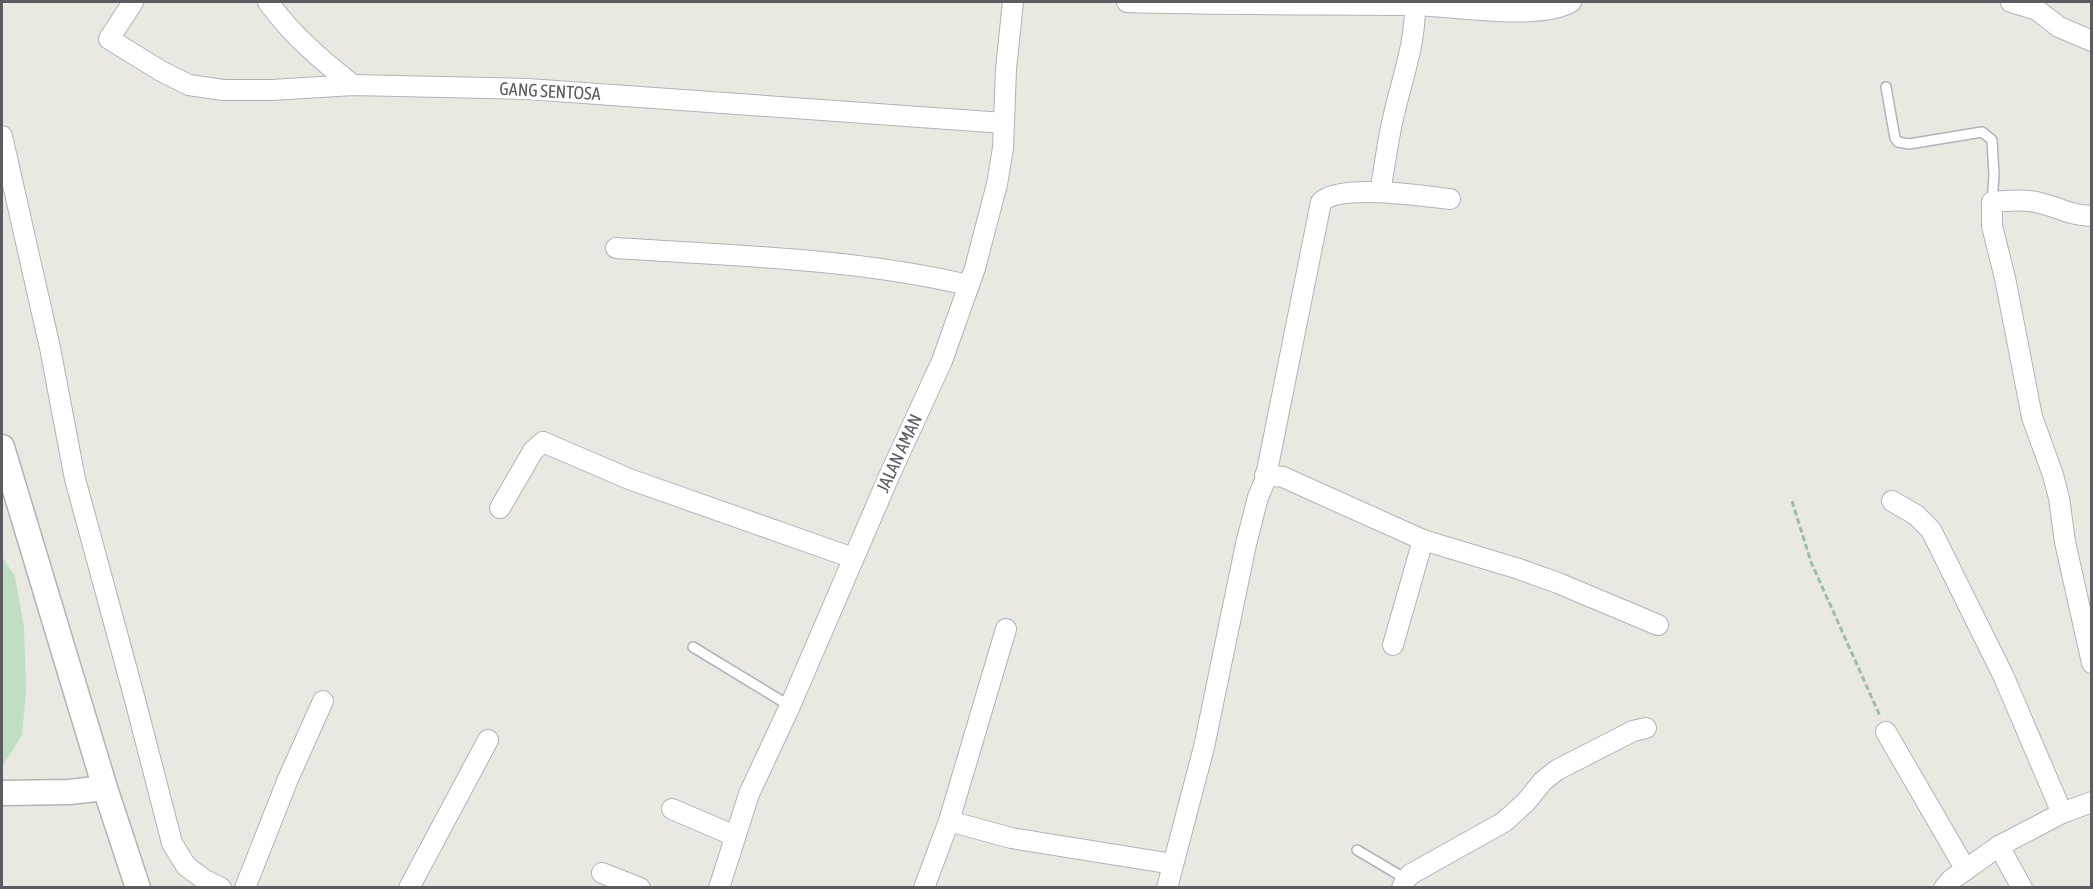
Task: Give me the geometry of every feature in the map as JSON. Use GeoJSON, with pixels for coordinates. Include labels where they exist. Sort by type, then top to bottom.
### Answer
{"type":"FeatureCollection","features":[{"type":"Feature","properties":{"kind":"street"},"geometry":{"type":"LineString","coordinates":[[268,2],[290,31],[307,48],[353,85]]}},
{"type":"Feature","properties":{"kind":"street","name":"JALAN AMAN"},"geometry":{"type":"LineString","coordinates":[[719,888],[749,794],[942,361],[975,268],[997,184],[1013,2]]}},
{"type":"Feature","properties":{"kind":"street"},"geometry":{"type":"LineString","coordinates":[[1127,2],[1265,5],[1415,3],[1547,11],[1571,2]]}},
{"type":"Feature","properties":{"kind":"street"},"geometry":{"type":"LineString","coordinates":[[2011,2],[2037,10],[2059,27],[2091,41]]}},
{"type":"Feature","properties":{"kind":"street","name":"GANG SENTOSA"},"geometry":{"type":"LineString","coordinates":[[128,3],[109,39],[161,71],[189,85],[223,90],[272,90],[353,85],[528,89],[1004,123]]}},
{"type":"Feature","properties":{"kind":"street"},"geometry":{"type":"LineString","coordinates":[[1380,192],[1394,113],[1411,51],[1415,3]]}},
{"type":"Feature","properties":{"kind":"street"},"geometry":{"type":"LineString","coordinates":[[2,136],[50,348],[75,479],[123,652],[172,843],[186,866],[221,888]]}},
{"type":"Feature","properties":{"kind":"street"},"geometry":{"type":"LineString","coordinates":[[1167,888],[1204,747],[1238,579],[1265,475],[1321,202],[1328,196],[1380,192],[1450,199]]}},
{"type":"Feature","properties":{"kind":"street"},"geometry":{"type":"LineString","coordinates":[[2091,216],[2069,214],[2041,203],[2016,200],[1992,202],[1992,226],[2005,278],[2032,417],[2059,498],[2065,542],[2091,663]]}},
{"type":"Feature","properties":{"kind":"street"},"geometry":{"type":"LineString","coordinates":[[616,248],[859,266],[935,277],[968,285]]}},
{"type":"Feature","properties":{"kind":"street"},"geometry":{"type":"LineString","coordinates":[[500,508],[534,451],[543,442],[629,479],[853,558]]}},
{"type":"Feature","properties":{"kind":"street"},"geometry":{"type":"LineString","coordinates":[[2,447],[105,788],[138,888]]}},
{"type":"Feature","properties":{"kind":"street"},"geometry":{"type":"LineString","coordinates":[[1265,475],[1282,477],[1422,540],[1529,572],[1658,625]]}},
{"type":"Feature","properties":{"kind":"street"},"geometry":{"type":"LineString","coordinates":[[1892,501],[1925,523],[1934,535],[2003,675],[2062,813]]}},
{"type":"Feature","properties":{"kind":"street"},"geometry":{"type":"LineString","coordinates":[[1393,645],[1422,540]]}},
{"type":"Feature","properties":{"kind":"street"},"geometry":{"type":"LineString","coordinates":[[924,888],[949,821],[1006,629]]}},
{"type":"Feature","properties":{"kind":"street"},"geometry":{"type":"LineString","coordinates":[[245,888],[279,800],[323,701]]}},
{"type":"Feature","properties":{"kind":"street"},"geometry":{"type":"LineString","coordinates":[[1404,883],[1411,874],[1504,822],[1526,802],[1543,781],[1557,770],[1633,731],[1646,728]]}},
{"type":"Feature","properties":{"kind":"street"},"geometry":{"type":"LineString","coordinates":[[1886,732],[1966,870]]}},
{"type":"Feature","properties":{"kind":"street"},"geometry":{"type":"LineString","coordinates":[[409,888],[488,740]]}},
{"type":"Feature","properties":{"kind":"street"},"geometry":{"type":"LineString","coordinates":[[2,793],[69,792],[105,788]]}},
{"type":"Feature","properties":{"kind":"street"},"geometry":{"type":"LineString","coordinates":[[1944,888],[1999,846],[2062,813],[2091,802]]}},
{"type":"Feature","properties":{"kind":"street"},"geometry":{"type":"LineString","coordinates":[[672,809],[735,836]]}},
{"type":"Feature","properties":{"kind":"street"},"geometry":{"type":"LineString","coordinates":[[949,821],[1011,838],[1173,864]]}},
{"type":"Feature","properties":{"kind":"street"},"geometry":{"type":"LineString","coordinates":[[1999,846],[2022,888]]}},
{"type":"Feature","properties":{"kind":"street"},"geometry":{"type":"LineString","coordinates":[[602,873],[640,888]]}},
{"type":"Feature","properties":{"kind":"lane"},"geometry":{"type":"LineString","coordinates":[[1886,87],[1895,138],[1898,142],[1909,144],[1982,132],[1992,140],[1994,175],[1992,202]]}},
{"type":"Feature","properties":{"kind":"lane"},"geometry":{"type":"LineString","coordinates":[[693,647],[790,706]]}},
{"type":"Feature","properties":{"kind":"lane"},"geometry":{"type":"LineString","coordinates":[[1357,849],[1404,883]]}},
{"type":"Feature","properties":{"kind":"path"},"geometry":{"type":"LineString","coordinates":[[1792,501],[1811,562],[1886,732]]}},
{"type":"Feature","properties":{"kind":"green space"},"geometry":{"type":"Polygon","coordinates":[[[2,557],[15,576],[24,628],[26,692],[22,735],[2,767],[2,557]]]}}]}
